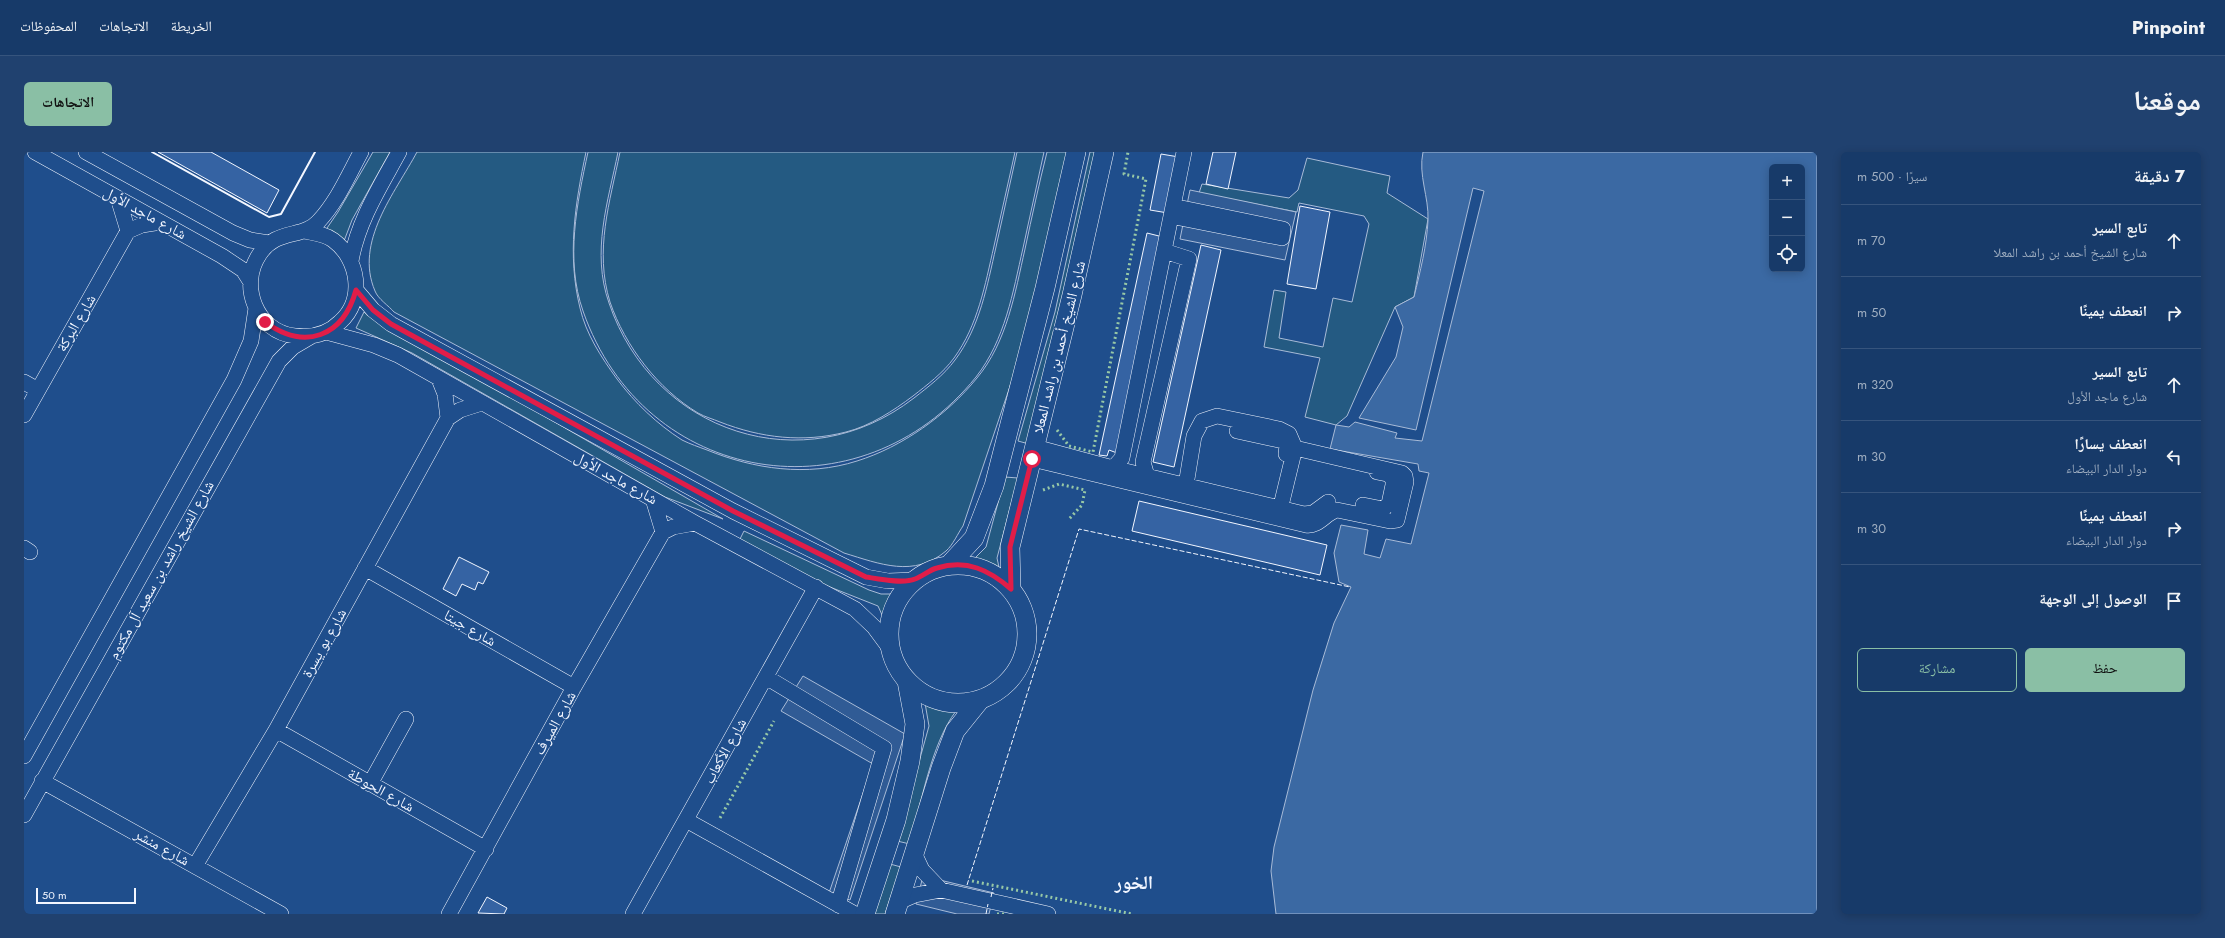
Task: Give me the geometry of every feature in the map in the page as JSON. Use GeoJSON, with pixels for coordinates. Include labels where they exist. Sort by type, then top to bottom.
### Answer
{"type":"FeatureCollection","features":[{"type":"Feature","properties":{"kind":"main road","name":"شارع الشيخ أحمد بن راشد المعلا"},"geometry":{"type":"LineString","coordinates":[[949,565],[974,538],[994,486],[1046,288],[1076,152]]}},
{"type":"Feature","properties":{"kind":"main road","name":"شارع الشيخ أحمد بن راشد المعلا"},"geometry":{"type":"LineString","coordinates":[[1011,589],[1010,547],[1072,295],[1104,152]]}},
{"type":"Feature","properties":{"kind":"main road"},"geometry":{"type":"LineString","coordinates":[[949,565],[972,566],[994,574],[1011,589],[1023,608],[1027,623],[1028,630],[1026,653],[1016,673],[1000,690],[980,700],[954,703],[928,697],[907,681],[900,672],[891,650],[889,624],[898,599],[915,580],[931,570],[949,565]]}},
{"type":"Feature","properties":{"kind":"main road"},"geometry":{"type":"LineString","coordinates":[[864,914],[896,820],[910,761],[915,724],[907,681]]}},
{"type":"Feature","properties":{"kind":"main road"},"geometry":{"type":"LineString","coordinates":[[897,908],[940,768],[955,731],[980,700]]}},
{"type":"Feature","properties":{"kind":"street","name":"شارع ماجد الأول"},"geometry":{"type":"LineString","coordinates":[[35,152],[222,256],[243,270],[250,281]]}},
{"type":"Feature","properties":{"kind":"street","name":"شارع ماجد الأول"},"geometry":{"type":"LineString","coordinates":[[86,152],[233,234],[250,240],[269,243]]}},
{"type":"Feature","properties":{"kind":"street"},"geometry":{"type":"LineString","coordinates":[[304,231],[319,234],[332,240],[343,249],[351,261],[356,275],[356,290],[351,307],[340,322],[326,332],[310,337],[294,336],[278,331],[265,322],[256,308],[251,295],[250,281],[253,267],[259,254],[269,243],[280,236],[304,231],[317,223],[326,212],[361,152]]}},
{"type":"Feature","properties":{"kind":"street"},"geometry":{"type":"LineString","coordinates":[[351,261],[357,235],[365,214],[399,152]]}},
{"type":"Feature","properties":{"kind":"street"},"geometry":{"type":"LineString","coordinates":[[1177,213],[1184,152]]}},
{"type":"Feature","properties":{"kind":"street"},"geometry":{"type":"LineString","coordinates":[[1190,490],[1129,469],[1122,458],[1177,213],[1194,152]]}},
{"type":"Feature","properties":{"kind":"street"},"geometry":{"type":"LineString","coordinates":[[118,198],[128,232],[142,225],[161,222]]}},
{"type":"Feature","properties":{"kind":"street"},"geometry":{"type":"LineString","coordinates":[[1177,213],[1283,229],[1282,238],[1177,213]]}},
{"type":"Feature","properties":{"kind":"street","name":"شارع البركة"},"geometry":{"type":"LineString","coordinates":[[24,415],[128,232]]}},
{"type":"Feature","properties":{"kind":"street"},"geometry":{"type":"LineString","coordinates":[[1129,469],[1189,259],[1168,252]]}},
{"type":"Feature","properties":{"kind":"street","name":"شارع ماجد الأول"},"geometry":{"type":"LineString","coordinates":[[356,290],[373,310],[391,324],[733,511],[866,577],[888,581],[915,580]]}},
{"type":"Feature","properties":{"kind":"street","name":"شارع الشيخ راشد بن سعيد آل مكتوم"},"geometry":{"type":"LineString","coordinates":[[24,756],[234,380],[251,341],[256,308]]}},
{"type":"Feature","properties":{"kind":"street","name":"شارع ماجد الأول"},"geometry":{"type":"LineString","coordinates":[[326,332],[374,345],[398,355],[695,523],[816,587],[855,609],[874,627],[891,650]]}},
{"type":"Feature","properties":{"kind":"street","name":"شارع الشيخ راشد بن سعيد آل مكتوم"},"geometry":{"type":"LineString","coordinates":[[24,815],[279,361],[293,347],[310,337]]}},
{"type":"Feature","properties":{"kind":"street"},"geometry":{"type":"LineString","coordinates":[[439,379],[445,394],[448,418],[460,410],[482,403]]}},
{"type":"Feature","properties":{"kind":"street"},"geometry":{"type":"LineString","coordinates":[[24,382],[38,390]]}},
{"type":"Feature","properties":{"kind":"street"},"geometry":{"type":"LineString","coordinates":[[1190,490],[1197,428],[1202,421],[1209,417],[1217,416],[1279,429],[1288,434],[1292,451],[1277,511]]}},
{"type":"Feature","properties":{"kind":"street","name":"شارع بو يسرة"},"geometry":{"type":"LineString","coordinates":[[195,866],[276,730],[448,418]]}},
{"type":"Feature","properties":{"kind":"street"},"geometry":{"type":"LineString","coordinates":[[1033,453],[1129,469],[1190,490],[1277,511],[1311,526],[1337,510],[1390,521],[1396,520],[1399,514],[1406,482],[1405,476],[1402,473],[1292,451]]}},
{"type":"Feature","properties":{"kind":"street"},"geometry":{"type":"LineString","coordinates":[[653,499],[663,532],[673,527],[695,523]]}},
{"type":"Feature","properties":{"kind":"street","name":"شارع الميرف"},"geometry":{"type":"LineString","coordinates":[[450,914],[574,688],[663,532]]}},
{"type":"Feature","properties":{"kind":"street","name":"شارع جيتا"},"geometry":{"type":"LineString","coordinates":[[365,568],[574,688]]}},
{"type":"Feature","properties":{"kind":"street","name":"شارع الأكعاب"},"geometry":{"type":"LineString","coordinates":[[633,914],[816,587]]}},
{"type":"Feature","properties":{"kind":"street"},"geometry":{"type":"LineString","coordinates":[[766,677],[884,748],[838,905]]}},
{"type":"Feature","properties":{"kind":"street"},"geometry":{"type":"LineString","coordinates":[[370,784],[406,719]]}},
{"type":"Feature","properties":{"kind":"street","name":"شارع الحوطة"},"geometry":{"type":"LineString","coordinates":[[276,730],[486,849]]}},
{"type":"Feature","properties":{"kind":"street","name":"شارع منشر"},"geometry":{"type":"LineString","coordinates":[[42,781],[281,914]]}},
{"type":"Feature","properties":{"kind":"street"},"geometry":{"type":"LineString","coordinates":[[686,820],[855,914]]}},
{"type":"Feature","properties":{"kind":"street"},"geometry":{"type":"LineString","coordinates":[[914,853],[922,870],[941,890]]}},
{"type":"Feature","properties":{"kind":"street"},"geometry":{"type":"LineString","coordinates":[[897,908],[915,895],[941,890],[1048,914]]}},
{"type":"Feature","properties":{"kind":"shaded area"},"geometry":{"type":"Polygon","coordinates":[[[373,152],[390,152],[352,220],[344,241],[325,231],[338,212],[373,152]]]}},
{"type":"Feature","properties":{"kind":"shaded area"},"geometry":{"type":"Polygon","coordinates":[[[417,152],[586,152],[576,210],[573,249],[574,269],[580,308],[586,327],[605,362],[624,388],[639,405],[655,420],[682,440],[725,457],[743,462],[781,469],[800,470],[838,466],[874,455],[891,447],[923,428],[938,417],[965,392],[977,378],[996,349],[1003,333],[1018,283],[1047,152],[1071,152],[1043,288],[963,526],[951,546],[934,559],[922,564],[909,566],[884,564],[844,553],[394,312],[376,294],[370,273],[370,254],[373,236],[380,218],[417,152]]]}},
{"type":"Feature","properties":{"kind":"shaded area"},"geometry":{"type":"Polygon","coordinates":[[[588,152],[618,152],[603,227],[601,265],[609,303],[630,348],[660,385],[696,413],[737,431],[781,440],[826,437],[871,424],[914,398],[946,371],[964,347],[982,306],[1017,152],[1044,152],[1016,282],[1007,315],[1001,332],[986,363],[976,377],[928,423],[874,452],[817,466],[759,464],[704,447],[654,415],[613,370],[583,311],[575,272],[574,252],[577,211],[588,152]]]}},
{"type":"Feature","properties":{"kind":"shaded area"},"geometry":{"type":"Polygon","coordinates":[[[620,152],[1015,152],[980,304],[969,332],[954,358],[940,374],[918,392],[872,422],[846,432],[798,438],[751,432],[698,413],[669,392],[645,365],[624,335],[610,302],[605,283],[603,264],[605,226],[620,152]]]}},
{"type":"Feature","properties":{"kind":"shaded area"},"geometry":{"type":"Polygon","coordinates":[[[1090,152],[1102,152],[1029,444],[1018,441],[1055,312],[1090,152]]]}},
{"type":"Feature","properties":{"kind":"shaded area"},"geometry":{"type":"Polygon","coordinates":[[[1423,152],[1817,152],[1817,914],[1276,914],[1271,871],[1274,847],[1313,690],[1334,623],[1351,587],[1339,582],[1334,553],[1341,525],[1368,530],[1364,554],[1380,558],[1386,539],[1411,544],[1429,473],[1419,471],[1418,464],[1330,449],[1336,425],[1349,427],[1355,422],[1397,433],[1395,438],[1422,441],[1484,191],[1473,188],[1416,430],[1359,418],[1396,357],[1403,327],[1395,307],[1414,297],[1425,249],[1428,220],[1422,169],[1423,152]]]}},
{"type":"Feature","properties":{"kind":"shaded area"},"geometry":{"type":"Polygon","coordinates":[[[1307,158],[1390,176],[1387,193],[1428,219],[1414,297],[1395,307],[1347,416],[1336,425],[1305,417],[1320,358],[1264,347],[1274,290],[1286,292],[1279,338],[1323,347],[1333,298],[1352,302],[1369,224],[1364,216],[1299,203],[1297,212],[1199,193],[1202,184],[1289,198],[1298,190],[1307,158]]]}},
{"type":"Feature","properties":{"kind":"shaded area"},"geometry":{"type":"Polygon","coordinates":[[[1190,190],[1296,212],[1285,260],[1180,239],[1190,190]]]}},
{"type":"Feature","properties":{"kind":"shaded area"},"geometry":{"type":"Polygon","coordinates":[[[364,312],[723,519],[665,497],[412,353],[356,328],[364,312]]]}},
{"type":"Feature","properties":{"kind":"shaded area"},"geometry":{"type":"Polygon","coordinates":[[[1005,477],[1018,478],[997,558],[1000,572],[982,563],[972,561],[986,547],[1005,477]]]}},
{"type":"Feature","properties":{"kind":"shaded area"},"geometry":{"type":"Polygon","coordinates":[[[744,531],[869,590],[881,594],[895,594],[883,617],[878,606],[797,574],[739,541],[744,531]]]}},
{"type":"Feature","properties":{"kind":"shaded area"},"geometry":{"type":"Polygon","coordinates":[[[803,676],[905,734],[850,900],[829,893],[873,764],[781,711],[803,676]]]}},
{"type":"Feature","properties":{"kind":"shaded area"},"geometry":{"type":"Polygon","coordinates":[[[925,703],[945,711],[956,711],[947,725],[933,757],[910,844],[897,841],[929,726],[925,703]]]}},
{"type":"Feature","properties":{"kind":"shaded area"},"geometry":{"type":"Polygon","coordinates":[[[890,864],[901,867],[885,914],[873,914],[890,864]]]}},
{"type":"Feature","properties":{"kind":"shaded area"},"geometry":{"type":"Polygon","coordinates":[[[923,876],[994,893],[989,914],[957,914],[916,904],[923,876]]]}},
{"type":"Feature","properties":{"kind":"building"},"geometry":{"type":"Polygon","coordinates":[[[158,152],[211,152],[279,190],[267,213],[158,152]]]}},
{"type":"Feature","properties":{"kind":"building"},"geometry":{"type":"Polygon","coordinates":[[[1213,152],[1236,152],[1228,189],[1206,184],[1213,152]]]}},
{"type":"Feature","properties":{"kind":"building"},"geometry":{"type":"Polygon","coordinates":[[[1161,154],[1179,157],[1168,213],[1150,210],[1161,154]]]}},
{"type":"Feature","properties":{"kind":"building"},"geometry":{"type":"Polygon","coordinates":[[[1300,206],[1330,212],[1316,289],[1287,284],[1300,206]]]}},
{"type":"Feature","properties":{"kind":"building"},"geometry":{"type":"Polygon","coordinates":[[[1147,233],[1163,237],[1117,453],[1109,450],[1107,456],[1099,455],[1147,233]]]}},
{"type":"Feature","properties":{"kind":"building"},"geometry":{"type":"Polygon","coordinates":[[[1201,245],[1221,250],[1174,467],[1153,462],[1201,245]]]}},
{"type":"Feature","properties":{"kind":"building"},"geometry":{"type":"Polygon","coordinates":[[[1139,501],[1327,545],[1320,575],[1132,531],[1139,501]]]}},
{"type":"Feature","properties":{"kind":"building"},"geometry":{"type":"Polygon","coordinates":[[[459,557],[489,572],[483,584],[478,582],[475,590],[462,584],[456,596],[443,589],[459,557]]]}},
{"type":"Feature","properties":{"kind":"building"},"geometry":{"type":"Polygon","coordinates":[[[487,897],[507,908],[504,914],[478,913],[487,897]]]}},
{"type":"Feature","properties":{"kind":"hedge"},"geometry":{"type":"LineString","coordinates":[[1057,430],[1069,446],[1093,452],[1146,179],[1124,174],[1128,152]]}},
{"type":"Feature","properties":{"kind":"hedge"},"geometry":{"type":"LineString","coordinates":[[1043,490],[1059,484],[1085,490],[1082,505],[1069,519]]}},
{"type":"Feature","properties":{"kind":"hedge"},"geometry":{"type":"LineString","coordinates":[[720,818],[774,721]]}},
{"type":"Feature","properties":{"kind":"hedge"},"geometry":{"type":"LineString","coordinates":[[972,881],[1132,914]]}},
{"type":"Feature","properties":{"kind":"hedge"},"geometry":{"type":"LineString","coordinates":[[997,914],[1007,914]]}},
{"type":"Feature","properties":{"kind":"fence"},"geometry":{"type":"LineString","coordinates":[[967,885],[1079,529],[1350,587]]}},
{"type":"Feature","properties":{"kind":"fence"},"geometry":{"type":"LineString","coordinates":[[991,897],[993,888]]}},
{"type":"Feature","properties":{"kind":"fence"},"geometry":{"type":"LineString","coordinates":[[986,914],[988,904]]}},
{"type":"Feature","properties":{"kind":"wall"},"geometry":{"type":"LineString","coordinates":[[152,152],[269,217],[281,214],[315,152]]}},
{"type":"Feature","properties":{"kind":"district","name":"الخور"},"geometry":{"type":"Point","coordinates":[1134,882]}},
{"type":"Feature","properties":{"kind":"route"},"geometry":{"type":"LineString","coordinates":[[265,322],[278,331],[294,336],[310,337],[326,332],[340,322],[351,307],[356,290],[373,310],[391,324],[733,511],[866,577],[888,581],[915,580],[925,573],[949,565],[972,566],[994,574],[1011,589],[1010,547],[1032,459]]}}]}
